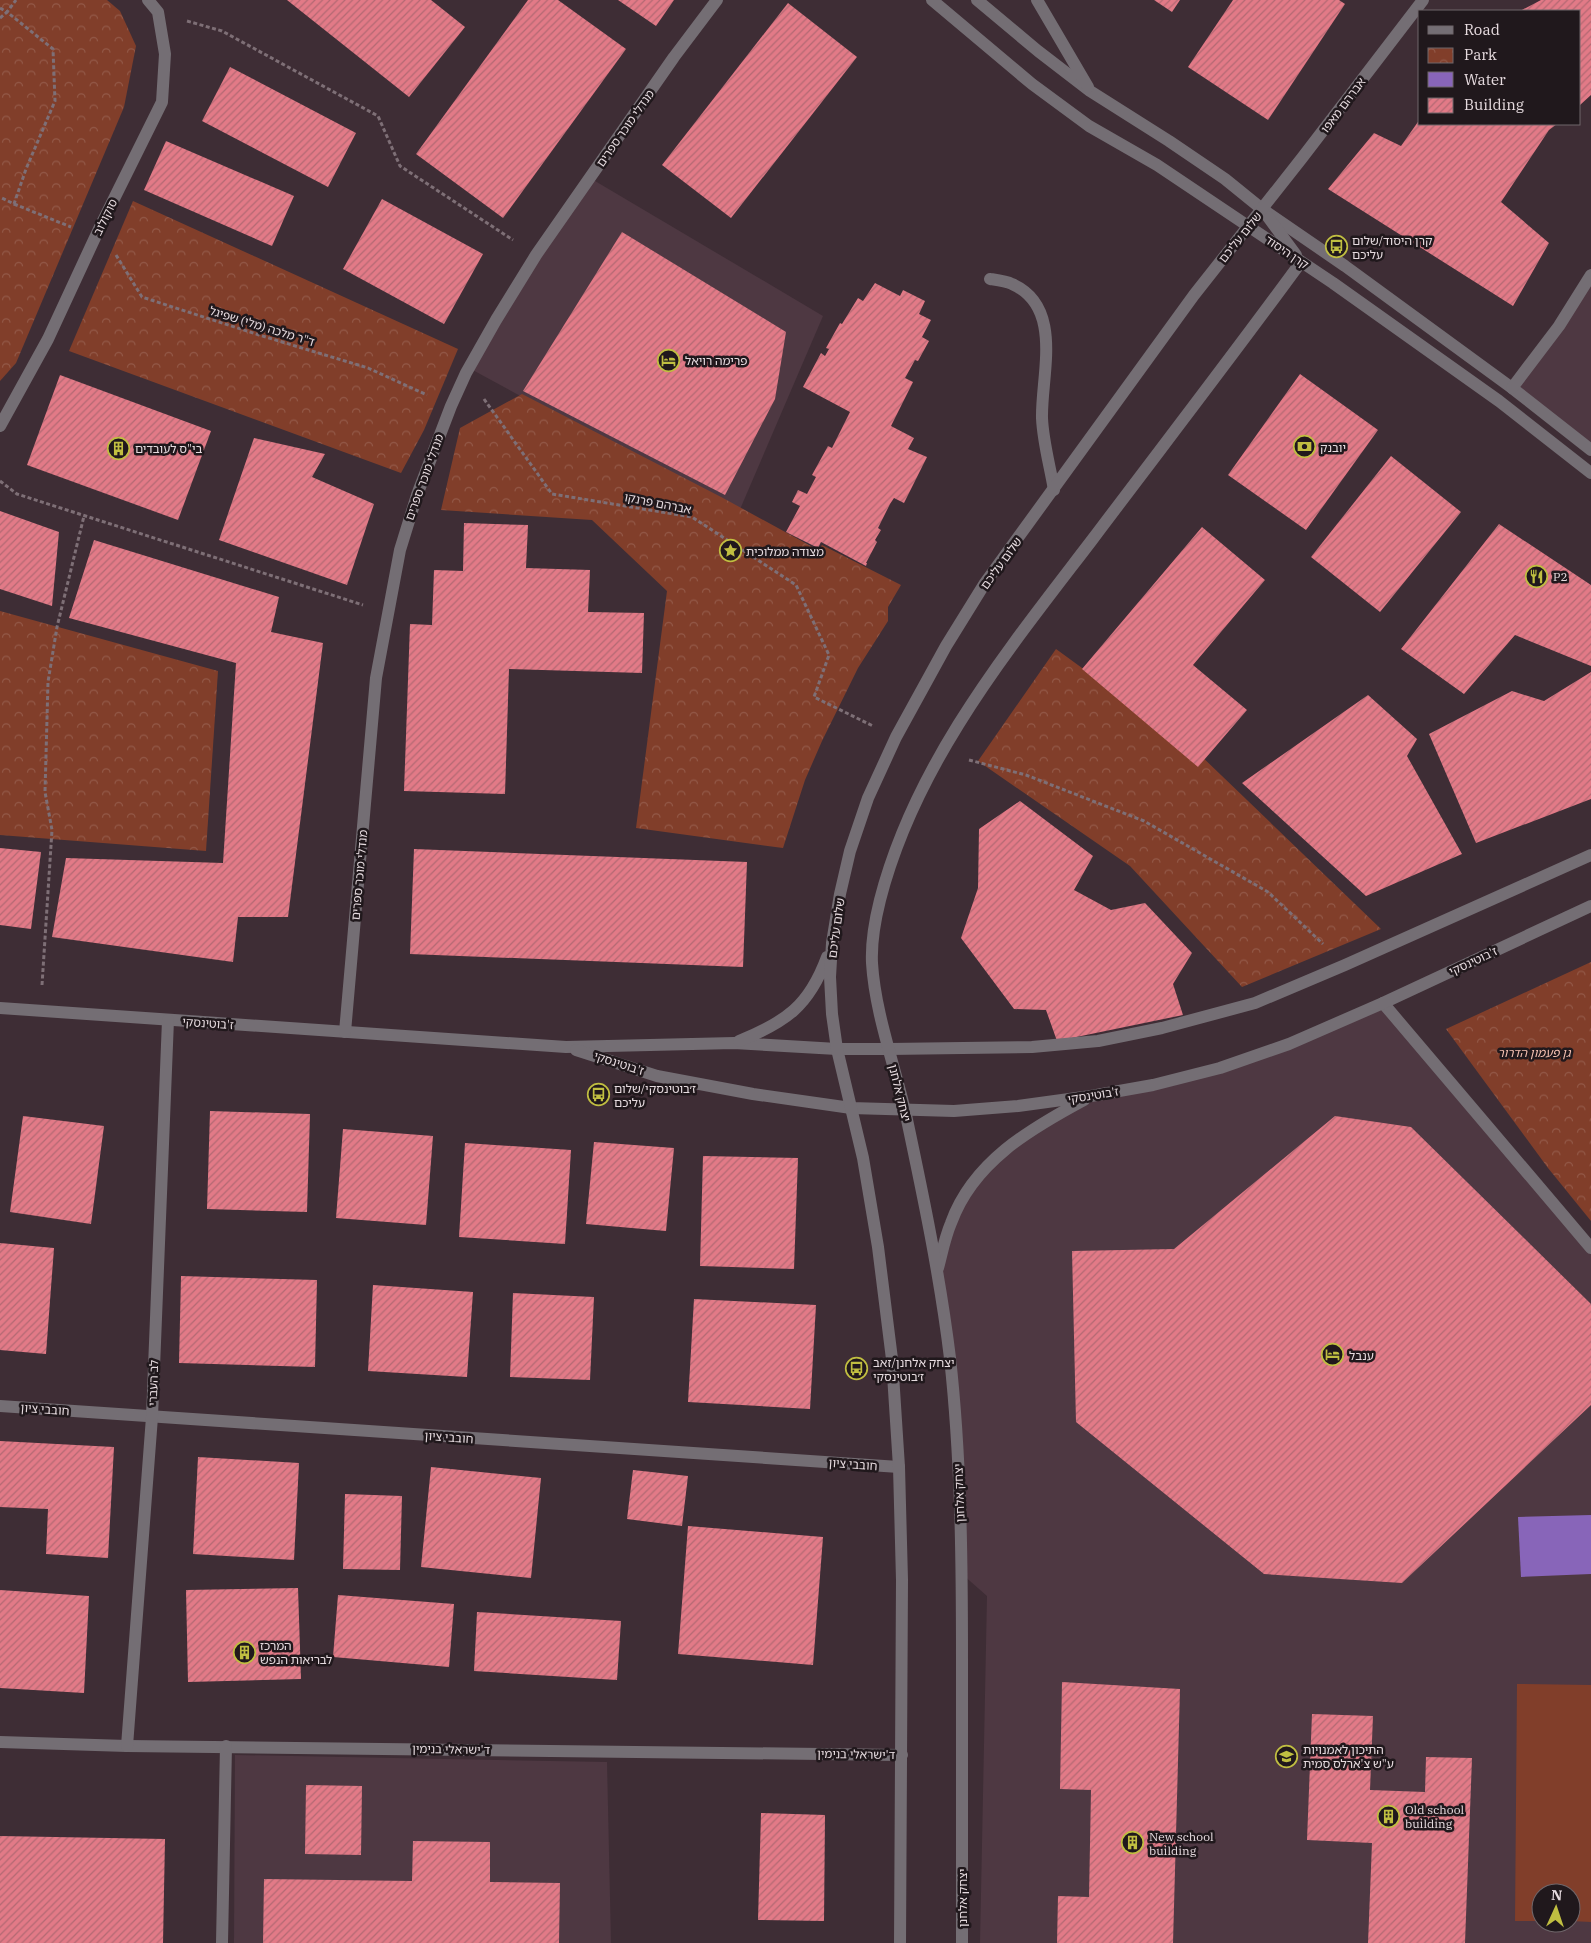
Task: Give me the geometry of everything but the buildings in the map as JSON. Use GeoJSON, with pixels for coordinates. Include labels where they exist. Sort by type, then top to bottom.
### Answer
{"type":"FeatureCollection","features":[{"type":"Feature","properties":{"kind":"street"},"geometry":{"type":"LineString","coordinates":[[148,0],[158,12]]}},
{"type":"Feature","properties":{"kind":"street","name":"מנדלי מוכר ספרים"},"geometry":{"type":"LineString","coordinates":[[345,1032],[376,678],[400,550],[416,496],[466,373],[536,255],[674,57],[717,0]]}},
{"type":"Feature","properties":{"kind":"street","name":"קרן היסוד"},"geometry":{"type":"LineString","coordinates":[[932,0],[1032,84],[1089,126],[1157,165],[1301,262],[1499,401],[1591,474]]}},
{"type":"Feature","properties":{"kind":"street"},"geometry":{"type":"LineString","coordinates":[[977,0],[1038,52],[1090,91],[1225,179],[1262,209],[1345,266],[1512,388],[1591,450]]}},
{"type":"Feature","properties":{"kind":"street"},"geometry":{"type":"LineString","coordinates":[[1037,0],[1090,91]]}},
{"type":"Feature","properties":{"kind":"street","name":"אברהם מאפו"},"geometry":{"type":"LineString","coordinates":[[1262,209],[1423,0]]}},
{"type":"Feature","properties":{"kind":"street","name":"סוקולוב"},"geometry":{"type":"LineString","coordinates":[[0,426],[48,338],[97,233],[162,102],[164,54],[158,12]]}},
{"type":"Feature","properties":{"kind":"street","name":"שלום עליכם"},"geometry":{"type":"LineString","coordinates":[[837,1049],[832,1014],[830,977],[832,942],[850,851],[868,798],[896,738],[946,646],[980,591],[1194,295],[1262,209],[1301,262]]}},
{"type":"Feature","properties":{"kind":"street"},"geometry":{"type":"LineString","coordinates":[[889,1049],[872,965],[873,932],[890,866],[913,808],[942,752],[967,710],[1007,651],[1301,262]]}},
{"type":"Feature","properties":{"kind":"street"},"geometry":{"type":"LineString","coordinates":[[1512,388],[1559,326],[1591,276]]}},
{"type":"Feature","properties":{"kind":"street"},"geometry":{"type":"LineString","coordinates":[[990,279],[1012,284],[1028,294],[1039,311],[1046,332],[1046,364],[1042,417],[1054,490]]}},
{"type":"Feature","properties":{"kind":"street","name":"ז'בוטינסקי"},"geometry":{"type":"LineString","coordinates":[[0,1008],[566,1047],[734,1043],[837,1049],[889,1049],[1032,1047],[1098,1041],[1162,1028],[1255,1003],[1345,966],[1591,855]]}},
{"type":"Feature","properties":{"kind":"street","name":"ז'בוטינסקי"},"geometry":{"type":"LineString","coordinates":[[566,1047],[657,1076],[753,1094],[852,1108],[973,1109],[1018,1106],[1091,1096],[1153,1085],[1220,1068],[1289,1044],[1383,1003],[1591,906]]}},
{"type":"Feature","properties":{"kind":"street"},"geometry":{"type":"LineString","coordinates":[[734,1043],[776,1025],[793,1013],[804,1001],[815,984],[832,942]]}},
{"type":"Feature","properties":{"kind":"street"},"geometry":{"type":"LineString","coordinates":[[1383,1003],[1591,1248]]}},
{"type":"Feature","properties":{"kind":"street","name":"לב העברי"},"geometry":{"type":"LineString","coordinates":[[128,1746],[152,1416],[168,1020]]}},
{"type":"Feature","properties":{"kind":"street"},"geometry":{"type":"LineString","coordinates":[[837,1049],[863,1158],[878,1247],[892,1358],[899,1467],[902,1580],[900,1943]]}},
{"type":"Feature","properties":{"kind":"street","name":"יצחק אלחנן"},"geometry":{"type":"LineString","coordinates":[[889,1049],[905,1109],[938,1270],[950,1362],[958,1456],[962,1574],[962,1943]]}},
{"type":"Feature","properties":{"kind":"street"},"geometry":{"type":"LineString","coordinates":[[938,1270],[951,1222],[970,1185],[999,1153],[1038,1125],[1091,1096]]}},
{"type":"Feature","properties":{"kind":"street","name":"חובבי ציון"},"geometry":{"type":"LineString","coordinates":[[0,1406],[899,1467]]}},
{"type":"Feature","properties":{"kind":"street","name":"ד'ישראלי בנימין"},"geometry":{"type":"LineString","coordinates":[[0,1742],[128,1746],[902,1754]]}},
{"type":"Feature","properties":{"kind":"street"},"geometry":{"type":"LineString","coordinates":[[222,1943],[226,1746]]}},
{"type":"Feature","properties":{"kind":"path"},"geometry":{"type":"LineString","coordinates":[[0,18],[16,0]]}},
{"type":"Feature","properties":{"kind":"path"},"geometry":{"type":"LineString","coordinates":[[0,8],[53,49],[55,101],[26,168],[14,204]]}},
{"type":"Feature","properties":{"kind":"path"},"geometry":{"type":"LineString","coordinates":[[158,12],[222,31],[378,116],[400,166],[536,255]]}},
{"type":"Feature","properties":{"kind":"path"},"geometry":{"type":"LineString","coordinates":[[0,197],[14,204],[97,233]]}},
{"type":"Feature","properties":{"kind":"path","name":"ד\"ר מלכה (מלי) שפיגל"},"geometry":{"type":"LineString","coordinates":[[97,233],[142,297],[368,368],[451,406]]}},
{"type":"Feature","properties":{"kind":"path","name":"אברהם פרנקו"},"geometry":{"type":"LineString","coordinates":[[466,373],[552,494],[692,517],[796,585],[829,655],[814,697],[896,738]]}},
{"type":"Feature","properties":{"kind":"path"},"geometry":{"type":"LineString","coordinates":[[0,481],[17,494],[387,613]]}},
{"type":"Feature","properties":{"kind":"path"},"geometry":{"type":"LineString","coordinates":[[40,1010],[52,830],[46,792],[48,682],[57,627],[84,516]]}},
{"type":"Feature","properties":{"kind":"path"},"geometry":{"type":"LineString","coordinates":[[942,752],[1026,775],[1144,820],[1268,892],[1345,966]]}},
{"type":"Feature","properties":{"kind":"shaded area"},"geometry":{"type":"Polygon","coordinates":[[[590,178],[823,316],[738,514],[469,368],[590,178]]]}},
{"type":"Feature","properties":{"kind":"shaded area"},"geometry":{"type":"Polygon","coordinates":[[[1591,275],[1591,450],[1512,388],[1591,275]]]}},
{"type":"Feature","properties":{"kind":"shaded area"},"geometry":{"type":"Polygon","coordinates":[[[1383,1003],[1591,1248],[1591,1943],[980,1943],[987,1596],[962,1574],[938,1270],[951,1222],[999,1153],[1091,1096],[1220,1068],[1383,1003]]]}},
{"type":"Feature","properties":{"kind":"shaded area"},"geometry":{"type":"Polygon","coordinates":[[[235,1755],[607,1762],[611,1943],[234,1943],[235,1755]]]}},
{"type":"Feature","properties":{"kind":"green space"},"geometry":{"type":"Polygon","coordinates":[[[0,0],[107,0],[120,11],[136,46],[124,107],[16,363],[0,381],[0,0]]]}},
{"type":"Feature","properties":{"kind":"green space"},"geometry":{"type":"Polygon","coordinates":[[[133,201],[458,349],[424,430],[401,473],[69,351],[133,201]]]}},
{"type":"Feature","properties":{"kind":"green space"},"geometry":{"type":"Polygon","coordinates":[[[522,394],[723,498],[818,550],[822,545],[901,585],[888,607],[888,621],[858,668],[822,741],[805,780],[783,848],[636,828],[667,591],[592,520],[441,510],[460,428],[522,394]]]}},
{"type":"Feature","properties":{"kind":"green space"},"geometry":{"type":"Polygon","coordinates":[[[0,611],[218,671],[206,851],[0,835],[0,611]]]}},
{"type":"Feature","properties":{"kind":"green space"},"geometry":{"type":"Polygon","coordinates":[[[1056,649],[1196,751],[1381,929],[1242,987],[1130,866],[978,761],[1056,649]]]}},
{"type":"Feature","properties":{"kind":"green space","name":"גן פעמון הדרור"},"geometry":{"type":"Polygon","coordinates":[[[1591,962],[1591,1221],[1548,1168],[1446,1029],[1591,962]]]}},
{"type":"Feature","properties":{"kind":"green space"},"geometry":{"type":"Polygon","coordinates":[[[1517,1684],[1591,1685],[1591,1922],[1581,1922],[1581,1883],[1531,1883],[1531,1921],[1515,1921],[1517,1684]]]}},
{"type":"Feature","properties":{"kind":"water"},"geometry":{"type":"Polygon","coordinates":[[[1591,1515],[1591,1574],[1521,1577],[1518,1517],[1591,1515]]]}},
{"type":"Feature","properties":{"kind":"place","name":"קרן היסוד/שלום עליכם"},"geometry":{"type":"Point","coordinates":[1336,247]}},
{"type":"Feature","properties":{"kind":"place","name":"פרימה רויאל"},"geometry":{"type":"Point","coordinates":[669,360]}},
{"type":"Feature","properties":{"kind":"place","name":"יובנק"},"geometry":{"type":"Point","coordinates":[1304,447]}},
{"type":"Feature","properties":{"kind":"place","name":"בי\"ס לעובדים"},"geometry":{"type":"Point","coordinates":[119,448]}},
{"type":"Feature","properties":{"kind":"place","name":"מצודה ממלוכית"},"geometry":{"type":"Point","coordinates":[730,551]}},
{"type":"Feature","properties":{"kind":"place","name":"P2"},"geometry":{"type":"Point","coordinates":[1537,576]}},
{"type":"Feature","properties":{"kind":"place","name":"ז׳בוטינסקי/שלום עליכם"},"geometry":{"type":"Point","coordinates":[598,1095]}},
{"type":"Feature","properties":{"kind":"place","name":"ענבל"},"geometry":{"type":"Point","coordinates":[1333,1355]}},
{"type":"Feature","properties":{"kind":"place","name":"יצחק אלחנן/זאב ז׳בוטינסקי"},"geometry":{"type":"Point","coordinates":[857,1369]}},
{"type":"Feature","properties":{"kind":"place","name":"המרכז לבריאות הנפש"},"geometry":{"type":"Point","coordinates":[244,1652]}},
{"type":"Feature","properties":{"kind":"place","name":"התיכון לאמנויות ע\"ש צ'ארלס סמית"},"geometry":{"type":"Point","coordinates":[1287,1756]}},
{"type":"Feature","properties":{"kind":"place","name":"Old school building"},"geometry":{"type":"Point","coordinates":[1389,1816]}},
{"type":"Feature","properties":{"kind":"place","name":"New school building"},"geometry":{"type":"Point","coordinates":[1133,1843]}}]}
